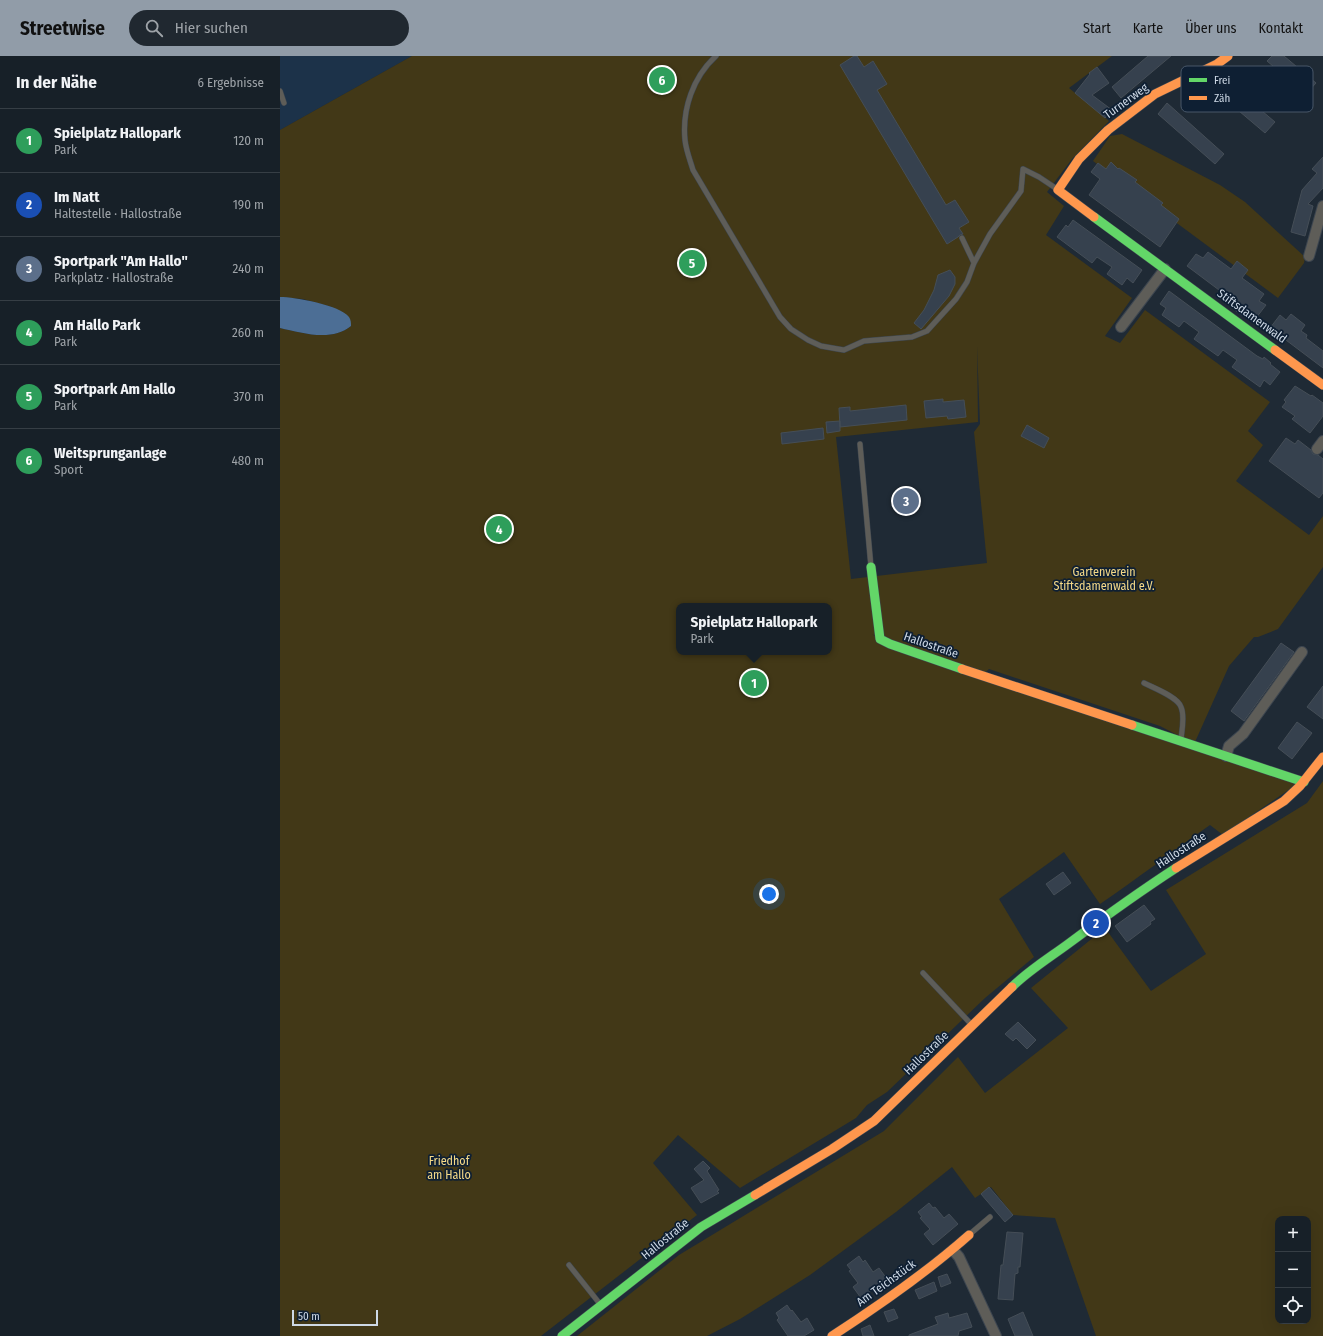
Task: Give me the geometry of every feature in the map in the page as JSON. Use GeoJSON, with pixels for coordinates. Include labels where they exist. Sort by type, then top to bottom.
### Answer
{"type":"FeatureCollection","features":[{"type":"Feature","properties":{"kind":"street","name":"Turnerweg"},"geometry":{"type":"LineString","coordinates":[[1213,66],[1228,56]]}},
{"type":"Feature","properties":{"kind":"street","name":"Turnerweg"},"geometry":{"type":"LineString","coordinates":[[1058,190],[1079,159],[1108,130],[1155,94],[1181,81]]}},
{"type":"Feature","properties":{"kind":"street","name":"Stiftsdamenwald"},"geometry":{"type":"LineString","coordinates":[[1058,190],[1323,385]]}},
{"type":"Feature","properties":{"kind":"street"},"geometry":{"type":"LineString","coordinates":[[1309,256],[1323,206]]}},
{"type":"Feature","properties":{"kind":"street"},"geometry":{"type":"LineString","coordinates":[[1121,327],[1164,269]]}},
{"type":"Feature","properties":{"kind":"street","name":"Hallostraße"},"geometry":{"type":"LineString","coordinates":[[871,567],[877,626],[880,639],[890,644],[1304,782]]}},
{"type":"Feature","properties":{"kind":"street"},"geometry":{"type":"LineString","coordinates":[[1226,756],[1229,746],[1243,734],[1302,652]]}},
{"type":"Feature","properties":{"kind":"street","name":"Hallostraße"},"geometry":{"type":"LineString","coordinates":[[562,1336],[701,1227],[832,1149],[874,1121],[1015,984],[1096,923],[1162,877],[1284,801],[1304,782],[1323,757]]}},
{"type":"Feature","properties":{"kind":"street","name":"Am Teichstück"},"geometry":{"type":"LineString","coordinates":[[832,1336],[886,1301],[953,1250],[969,1235]]}},
{"type":"Feature","properties":{"kind":"street"},"geometry":{"type":"LineString","coordinates":[[953,1250],[959,1257],[996,1336]]}},
{"type":"Feature","properties":{"kind":"lane"},"geometry":{"type":"LineString","coordinates":[[716,56],[705,68],[694,86],[689,98],[685,124],[685,140],[693,170],[780,317],[791,329],[821,346],[844,350],[864,341],[912,337],[927,331],[956,299],[967,282],[974,263],[990,234],[1021,191],[1023,169],[1039,177],[1058,190]]}},
{"type":"Feature","properties":{"kind":"lane"},"geometry":{"type":"LineString","coordinates":[[280,91],[284,103]]}},
{"type":"Feature","properties":{"kind":"lane"},"geometry":{"type":"LineString","coordinates":[[962,238],[974,263]]}},
{"type":"Feature","properties":{"kind":"lane"},"geometry":{"type":"LineString","coordinates":[[860,444],[871,567]]}},
{"type":"Feature","properties":{"kind":"lane"},"geometry":{"type":"LineString","coordinates":[[1144,683],[1177,700],[1181,707],[1182,715],[1181,740]]}},
{"type":"Feature","properties":{"kind":"lane"},"geometry":{"type":"LineString","coordinates":[[923,973],[972,1026]]}},
{"type":"Feature","properties":{"kind":"lane"},"geometry":{"type":"LineString","coordinates":[[969,1235],[990,1217]]}},
{"type":"Feature","properties":{"kind":"lane"},"geometry":{"type":"LineString","coordinates":[[570,1265],[602,1305]]}},
{"type":"Feature","properties":{"kind":"shaded area"},"geometry":{"type":"Polygon","coordinates":[[[280,56],[412,56],[280,130],[280,56]]]}},
{"type":"Feature","properties":{"kind":"shaded area"},"geometry":{"type":"Polygon","coordinates":[[[280,297],[317,302],[337,309],[349,317],[351,320],[351,326],[335,334],[326,335],[307,334],[280,328],[280,297]]]}},
{"type":"Feature","properties":{"kind":"green space"},"geometry":{"type":"Polygon","coordinates":[[[412,56],[1112,56],[1069,88],[1109,121],[1072,159],[1047,192],[1064,206],[1046,235],[1132,298],[1105,336],[1120,343],[1145,310],[1270,402],[1248,431],[1263,445],[1236,481],[1309,535],[1323,516],[1323,567],[1278,629],[1258,637],[1254,637],[1229,666],[1195,742],[1183,738],[1160,726],[989,669],[983,674],[930,657],[1300,782],[1223,835],[1210,825],[1100,904],[1064,852],[999,899],[1034,957],[985,998],[887,1092],[867,1105],[856,1118],[740,1188],[678,1135],[653,1163],[697,1215],[541,1336],[280,1336],[280,328],[307,334],[326,335],[335,334],[351,326],[332,307],[303,299],[280,297],[280,130],[412,56]],[[977,346],[978,422],[836,437],[851,579],[987,563],[974,432],[980,424],[977,346]],[[872,634],[880,640],[887,642],[872,634]]]}},
{"type":"Feature","properties":{"kind":"green space"},"geometry":{"type":"Polygon","coordinates":[[[1122,134],[1220,185],[1245,202],[1305,257],[1304,263],[1278,298],[1093,161],[1110,136],[1122,134]]]}},
{"type":"Feature","properties":{"kind":"green space"},"geometry":{"type":"Polygon","coordinates":[[[1323,781],[1323,1336],[1096,1336],[1055,1218],[1013,1215],[991,1187],[975,1198],[952,1167],[896,1212],[810,1275],[740,1319],[707,1336],[577,1336],[679,1255],[884,1131],[958,1057],[985,1093],[1068,1028],[1031,988],[1105,928],[1151,991],[1206,954],[1166,890],[1307,803],[1323,781]]]}},
{"type":"Feature","properties":{"kind":"building"},"geometry":{"type":"Polygon","coordinates":[[[854,56],[857,56],[864,67],[873,61],[887,84],[877,90],[946,205],[955,200],[969,222],[959,228],[963,234],[947,244],[840,65],[854,56]]]}},
{"type":"Feature","properties":{"kind":"building"},"geometry":{"type":"Polygon","coordinates":[[[1148,56],[1171,56],[1121,98],[1112,87],[1148,56]]]}},
{"type":"Feature","properties":{"kind":"building"},"geometry":{"type":"Polygon","coordinates":[[[1272,56],[1284,56],[1296,66],[1273,66],[1267,61],[1272,56]]]}},
{"type":"Feature","properties":{"kind":"building"},"geometry":{"type":"Polygon","coordinates":[[[1097,67],[1109,83],[1092,95],[1112,110],[1105,118],[1075,93],[1090,74],[1089,73],[1097,67]]]}},
{"type":"Feature","properties":{"kind":"building"},"geometry":{"type":"Polygon","coordinates":[[[1167,103],[1224,154],[1215,164],[1158,114],[1167,103]]]}},
{"type":"Feature","properties":{"kind":"building"},"geometry":{"type":"Polygon","coordinates":[[[1240,112],[1263,112],[1275,122],[1265,133],[1240,112]]]}},
{"type":"Feature","properties":{"kind":"building"},"geometry":{"type":"Polygon","coordinates":[[[1323,157],[1323,188],[1308,204],[1313,206],[1305,236],[1291,232],[1302,190],[1317,173],[1312,169],[1323,157]]]}},
{"type":"Feature","properties":{"kind":"building"},"geometry":{"type":"Polygon","coordinates":[[[1111,162],[1118,169],[1119,168],[1137,180],[1135,182],[1163,203],[1161,205],[1179,219],[1160,247],[1089,195],[1100,179],[1091,172],[1098,163],[1106,169],[1111,162]]]}},
{"type":"Feature","properties":{"kind":"building"},"geometry":{"type":"Polygon","coordinates":[[[1073,220],[1142,270],[1133,283],[1127,278],[1122,285],[1107,274],[1112,267],[1097,257],[1092,263],[1057,237],[1066,225],[1068,227],[1073,220]]]}},
{"type":"Feature","properties":{"kind":"building"},"geometry":{"type":"Polygon","coordinates":[[[1208,252],[1231,269],[1237,261],[1248,270],[1242,278],[1264,294],[1259,301],[1266,305],[1256,318],[1246,310],[1242,315],[1235,310],[1239,305],[1187,266],[1196,254],[1203,258],[1208,252]]]}},
{"type":"Feature","properties":{"kind":"building"},"geometry":{"type":"Polygon","coordinates":[[[950,270],[955,277],[955,284],[949,296],[921,329],[914,323],[924,310],[934,290],[938,275],[950,270]]]}},
{"type":"Feature","properties":{"kind":"building"},"geometry":{"type":"Polygon","coordinates":[[[1169,291],[1257,356],[1263,359],[1264,357],[1271,363],[1270,364],[1280,372],[1270,385],[1264,380],[1260,387],[1232,367],[1237,360],[1223,350],[1218,356],[1194,339],[1199,332],[1184,321],[1179,327],[1162,315],[1166,308],[1160,304],[1169,291]]]}},
{"type":"Feature","properties":{"kind":"building"},"geometry":{"type":"Polygon","coordinates":[[[1291,314],[1305,325],[1301,331],[1307,335],[1306,338],[1323,351],[1323,368],[1270,328],[1280,315],[1286,320],[1291,314]]]}},
{"type":"Feature","properties":{"kind":"building"},"geometry":{"type":"Polygon","coordinates":[[[1295,386],[1323,403],[1323,416],[1310,433],[1292,419],[1295,416],[1282,407],[1286,402],[1284,400],[1295,386]]]}},
{"type":"Feature","properties":{"kind":"building"},"geometry":{"type":"Polygon","coordinates":[[[943,399],[943,402],[964,400],[966,417],[948,419],[947,416],[926,418],[924,401],[943,399]]]}},
{"type":"Feature","properties":{"kind":"building"},"geometry":{"type":"Polygon","coordinates":[[[906,405],[907,420],[840,427],[839,408],[850,407],[850,411],[906,405]]]}},
{"type":"Feature","properties":{"kind":"building"},"geometry":{"type":"Polygon","coordinates":[[[840,421],[840,431],[827,433],[826,422],[840,421]]]}},
{"type":"Feature","properties":{"kind":"building"},"geometry":{"type":"Polygon","coordinates":[[[1027,425],[1049,438],[1044,448],[1021,436],[1027,425]]]}},
{"type":"Feature","properties":{"kind":"building"},"geometry":{"type":"Polygon","coordinates":[[[823,428],[824,439],[782,444],[781,433],[823,428]]]}},
{"type":"Feature","properties":{"kind":"building"},"geometry":{"type":"Polygon","coordinates":[[[1286,438],[1295,444],[1298,440],[1311,450],[1313,454],[1318,455],[1323,459],[1323,493],[1319,498],[1269,461],[1286,438]]]}},
{"type":"Feature","properties":{"kind":"building"},"geometry":{"type":"Polygon","coordinates":[[[1281,643],[1294,652],[1244,721],[1231,711],[1281,643]]]}},
{"type":"Feature","properties":{"kind":"building"},"geometry":{"type":"Polygon","coordinates":[[[1323,686],[1323,719],[1307,707],[1323,686]]]}},
{"type":"Feature","properties":{"kind":"building"},"geometry":{"type":"Polygon","coordinates":[[[1297,722],[1312,733],[1292,759],[1278,748],[1297,722]]]}},
{"type":"Feature","properties":{"kind":"building"},"geometry":{"type":"Polygon","coordinates":[[[1063,872],[1071,883],[1054,895],[1046,884],[1063,872]]]}},
{"type":"Feature","properties":{"kind":"building"},"geometry":{"type":"Polygon","coordinates":[[[1144,905],[1155,919],[1150,922],[1151,924],[1127,942],[1115,926],[1144,905]]]}},
{"type":"Feature","properties":{"kind":"building"},"geometry":{"type":"Polygon","coordinates":[[[1018,1022],[1036,1040],[1027,1049],[1016,1038],[1013,1041],[1005,1034],[1018,1022]]]}},
{"type":"Feature","properties":{"kind":"building"},"geometry":{"type":"Polygon","coordinates":[[[703,1161],[710,1168],[707,1171],[719,1190],[717,1191],[719,1193],[701,1203],[691,1188],[704,1180],[694,1169],[703,1161]]]}},
{"type":"Feature","properties":{"kind":"building"},"geometry":{"type":"Polygon","coordinates":[[[989,1187],[1013,1215],[1005,1222],[981,1194],[989,1187]]]}},
{"type":"Feature","properties":{"kind":"building"},"geometry":{"type":"Polygon","coordinates":[[[929,1203],[933,1208],[935,1207],[944,1218],[949,1214],[958,1224],[933,1245],[924,1234],[930,1229],[920,1218],[922,1217],[918,1212],[929,1203]]]}},
{"type":"Feature","properties":{"kind":"building"},"geometry":{"type":"Polygon","coordinates":[[[1007,1232],[1023,1233],[1020,1267],[1018,1267],[1018,1273],[1015,1274],[1013,1300],[998,1299],[1001,1265],[1003,1265],[1007,1232]]]}},
{"type":"Feature","properties":{"kind":"building"},"geometry":{"type":"Polygon","coordinates":[[[859,1256],[863,1262],[865,1260],[873,1272],[879,1268],[887,1279],[861,1298],[853,1287],[858,1283],[849,1271],[851,1270],[847,1265],[859,1256]]]}},
{"type":"Feature","properties":{"kind":"building"},"geometry":{"type":"Polygon","coordinates":[[[947,1274],[951,1283],[941,1287],[938,1277],[947,1274]]]}},
{"type":"Feature","properties":{"kind":"building"},"geometry":{"type":"Polygon","coordinates":[[[934,1282],[937,1291],[919,1299],[915,1290],[934,1282]]]}},
{"type":"Feature","properties":{"kind":"building"},"geometry":{"type":"Polygon","coordinates":[[[787,1305],[801,1322],[807,1318],[814,1330],[804,1336],[788,1336],[777,1320],[779,1318],[776,1313],[787,1305]]]}},
{"type":"Feature","properties":{"kind":"building"},"geometry":{"type":"Polygon","coordinates":[[[894,1309],[898,1318],[888,1322],[884,1312],[894,1309]]]}},
{"type":"Feature","properties":{"kind":"building"},"geometry":{"type":"Polygon","coordinates":[[[1023,1312],[1033,1336],[1015,1336],[1008,1319],[1023,1312]]]}},
{"type":"Feature","properties":{"kind":"building"},"geometry":{"type":"Polygon","coordinates":[[[948,1313],[949,1318],[967,1313],[972,1327],[959,1331],[958,1336],[909,1336],[938,1324],[935,1317],[948,1313]]]}},
{"type":"Feature","properties":{"kind":"building"},"geometry":{"type":"Polygon","coordinates":[[[870,1325],[874,1336],[863,1336],[861,1329],[870,1325]]]}},
{"type":"Feature","properties":{"kind":"traffic: fast"},"geometry":{"type":"LineString","coordinates":[[1094,217],[1275,350]]}},
{"type":"Feature","properties":{"kind":"traffic: fast"},"geometry":{"type":"LineString","coordinates":[[871,567],[880,639],[890,644],[962,669]]}},
{"type":"Feature","properties":{"kind":"traffic: fast"},"geometry":{"type":"LineString","coordinates":[[1132,725],[1304,782]]}},
{"type":"Feature","properties":{"kind":"traffic: fast"},"geometry":{"type":"LineString","coordinates":[[1012,987],[1039,965],[1121,905],[1176,868]]}},
{"type":"Feature","properties":{"kind":"traffic: fast"},"geometry":{"type":"LineString","coordinates":[[562,1336],[701,1227],[755,1195]]}},
{"type":"Feature","properties":{"kind":"traffic: slow"},"geometry":{"type":"LineString","coordinates":[[1213,66],[1228,56]]}},
{"type":"Feature","properties":{"kind":"traffic: slow"},"geometry":{"type":"LineString","coordinates":[[1094,217],[1058,190],[1079,159],[1108,130],[1155,94],[1181,81]]}},
{"type":"Feature","properties":{"kind":"traffic: slow"},"geometry":{"type":"LineString","coordinates":[[1275,350],[1323,385]]}},
{"type":"Feature","properties":{"kind":"traffic: slow"},"geometry":{"type":"LineString","coordinates":[[962,669],[1132,725]]}},
{"type":"Feature","properties":{"kind":"traffic: slow"},"geometry":{"type":"LineString","coordinates":[[1176,868],[1284,801],[1300,786],[1323,757]]}},
{"type":"Feature","properties":{"kind":"traffic: slow"},"geometry":{"type":"LineString","coordinates":[[755,1195],[832,1149],[874,1121],[1012,987]]}},
{"type":"Feature","properties":{"kind":"traffic: slow"},"geometry":{"type":"LineString","coordinates":[[832,1336],[902,1288],[969,1235]]}},
{"type":"Feature","properties":{"kind":"place","name":"Weitsprunganlage"},"geometry":{"type":"Point","coordinates":[662,80]}},
{"type":"Feature","properties":{"kind":"place","name":"Sportpark Am Hallo"},"geometry":{"type":"Point","coordinates":[692,263]}},
{"type":"Feature","properties":{"kind":"place","name":"Sportpark \"Am Hallo\""},"geometry":{"type":"Point","coordinates":[906,501]}},
{"type":"Feature","properties":{"kind":"place","name":"Am Hallo Park"},"geometry":{"type":"Point","coordinates":[499,529]}},
{"type":"Feature","properties":{"kind":"place","name":"Spielplatz Hallopark"},"geometry":{"type":"Point","coordinates":[754,683]}},
{"type":"Feature","properties":{"kind":"place","name":"Im Natt"},"geometry":{"type":"Point","coordinates":[1096,923]}},
{"type":"Feature","properties":{"kind":"park label","name":"Gartenverein Stiftsdamenwald e.V."},"geometry":{"type":"Point","coordinates":[1104,579]}},
{"type":"Feature","properties":{"kind":"park label","name":"Friedhof am Hallo"},"geometry":{"type":"Point","coordinates":[449,1168]}}]}
